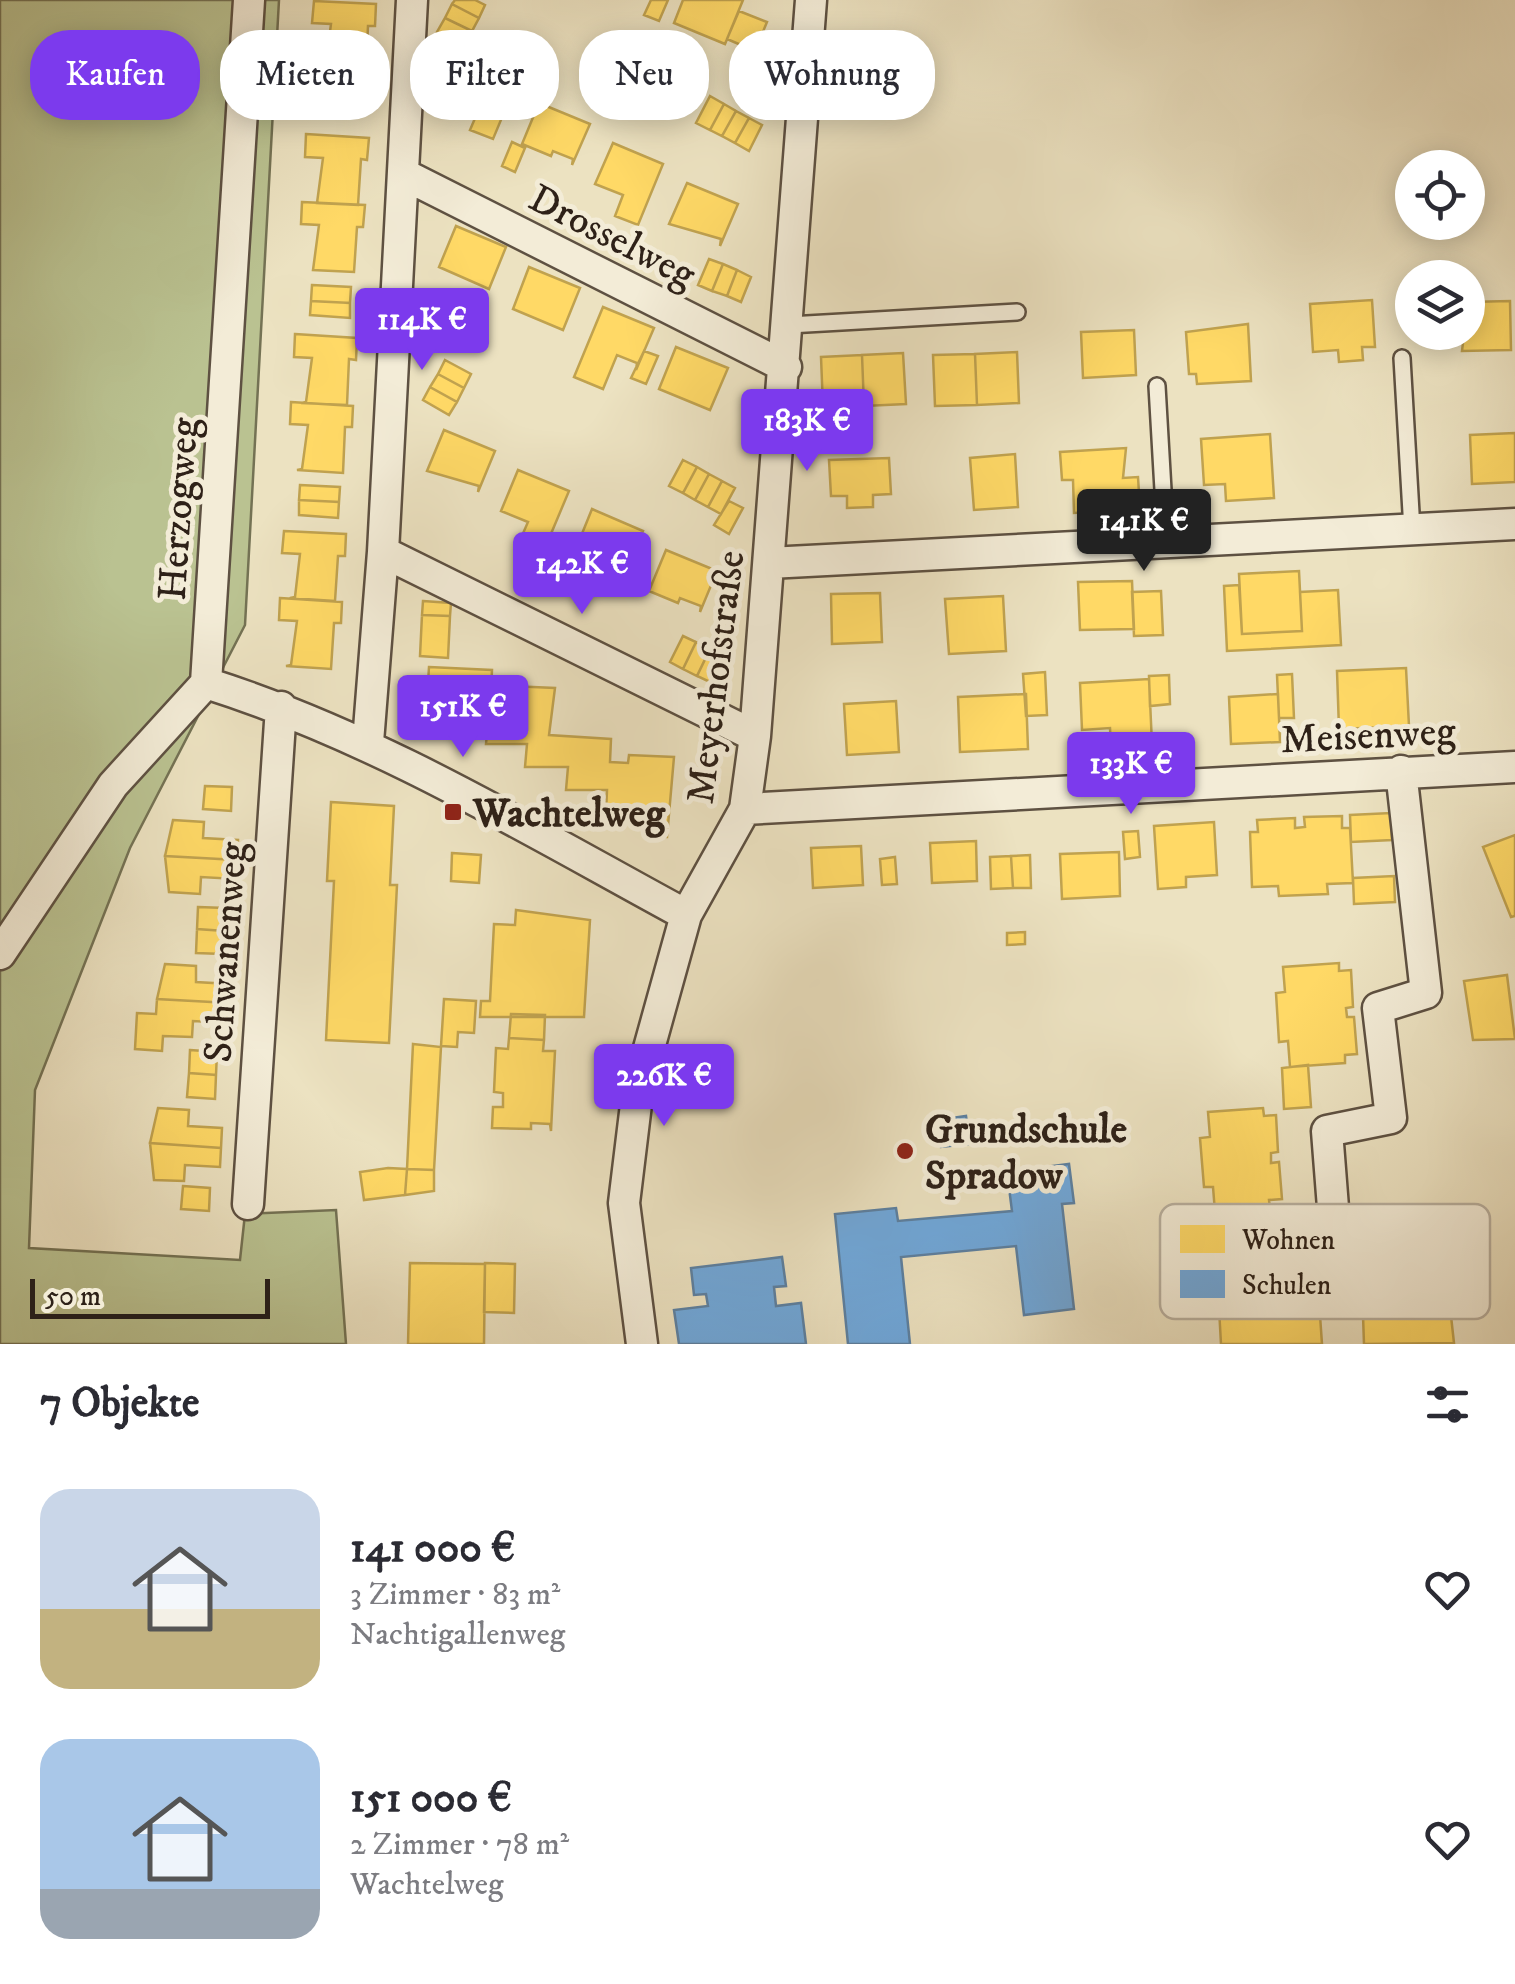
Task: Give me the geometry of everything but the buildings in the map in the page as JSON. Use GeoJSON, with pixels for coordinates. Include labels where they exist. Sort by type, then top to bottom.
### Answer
{"type":"FeatureCollection","features":[{"type":"Feature","properties":{"kind":"street","name":"Herzogweg"},"geometry":{"type":"LineString","coordinates":[[206,683],[249,0]]}},
{"type":"Feature","properties":{"kind":"street"},"geometry":{"type":"LineString","coordinates":[[368,742],[412,0]]}},
{"type":"Feature","properties":{"kind":"street","name":"Meyerhofstraße"},"geometry":{"type":"LineString","coordinates":[[642,1344],[624,1202],[638,1088],[686,914],[745,810],[755,736],[811,0]]}},
{"type":"Feature","properties":{"kind":"street","name":"Drosselweg"},"geometry":{"type":"LineString","coordinates":[[403,174],[786,368]]}},
{"type":"Feature","properties":{"kind":"street"},"geometry":{"type":"LineString","coordinates":[[770,562],[1515,524]]}},
{"type":"Feature","properties":{"kind":"street"},"geometry":{"type":"LineString","coordinates":[[382,552],[755,736]]}},
{"type":"Feature","properties":{"kind":"street"},"geometry":{"type":"LineString","coordinates":[[0,954],[113,785],[206,683],[281,706],[368,742],[686,914]]}},
{"type":"Feature","properties":{"kind":"street","name":"Schwanenweg"},"geometry":{"type":"LineString","coordinates":[[248,1204],[281,706]]}},
{"type":"Feature","properties":{"kind":"street","name":"Meisenweg"},"geometry":{"type":"LineString","coordinates":[[745,810],[1515,767]]}},
{"type":"Feature","properties":{"kind":"street"},"geometry":{"type":"LineString","coordinates":[[1333,1204],[1327,1130],[1391,1118],[1378,1008],[1426,994],[1402,771]]}},
{"type":"Feature","properties":{"kind":"lane"},"geometry":{"type":"LineString","coordinates":[[789,325],[1017,312]]}},
{"type":"Feature","properties":{"kind":"lane"},"geometry":{"type":"LineString","coordinates":[[1402,358],[1412,530]]}},
{"type":"Feature","properties":{"kind":"lane"},"geometry":{"type":"LineString","coordinates":[[1157,386],[1166,542]]}},
{"type":"Feature","properties":{"kind":"green space"},"geometry":{"type":"Polygon","coordinates":[[[0,0],[279,0],[277,30],[220,30],[220,120],[272,120],[245,625],[130,848],[35,1090],[29,1248],[240,1260],[245,1214],[336,1210],[346,1344],[0,1344],[0,0]]]}},
{"type":"Feature","properties":{"kind":"place","name":"Wachtelweg"},"geometry":{"type":"Point","coordinates":[453,812]}},
{"type":"Feature","properties":{"kind":"place","name":"Grundschule Spradow"},"geometry":{"type":"Point","coordinates":[905,1151]}}]}
